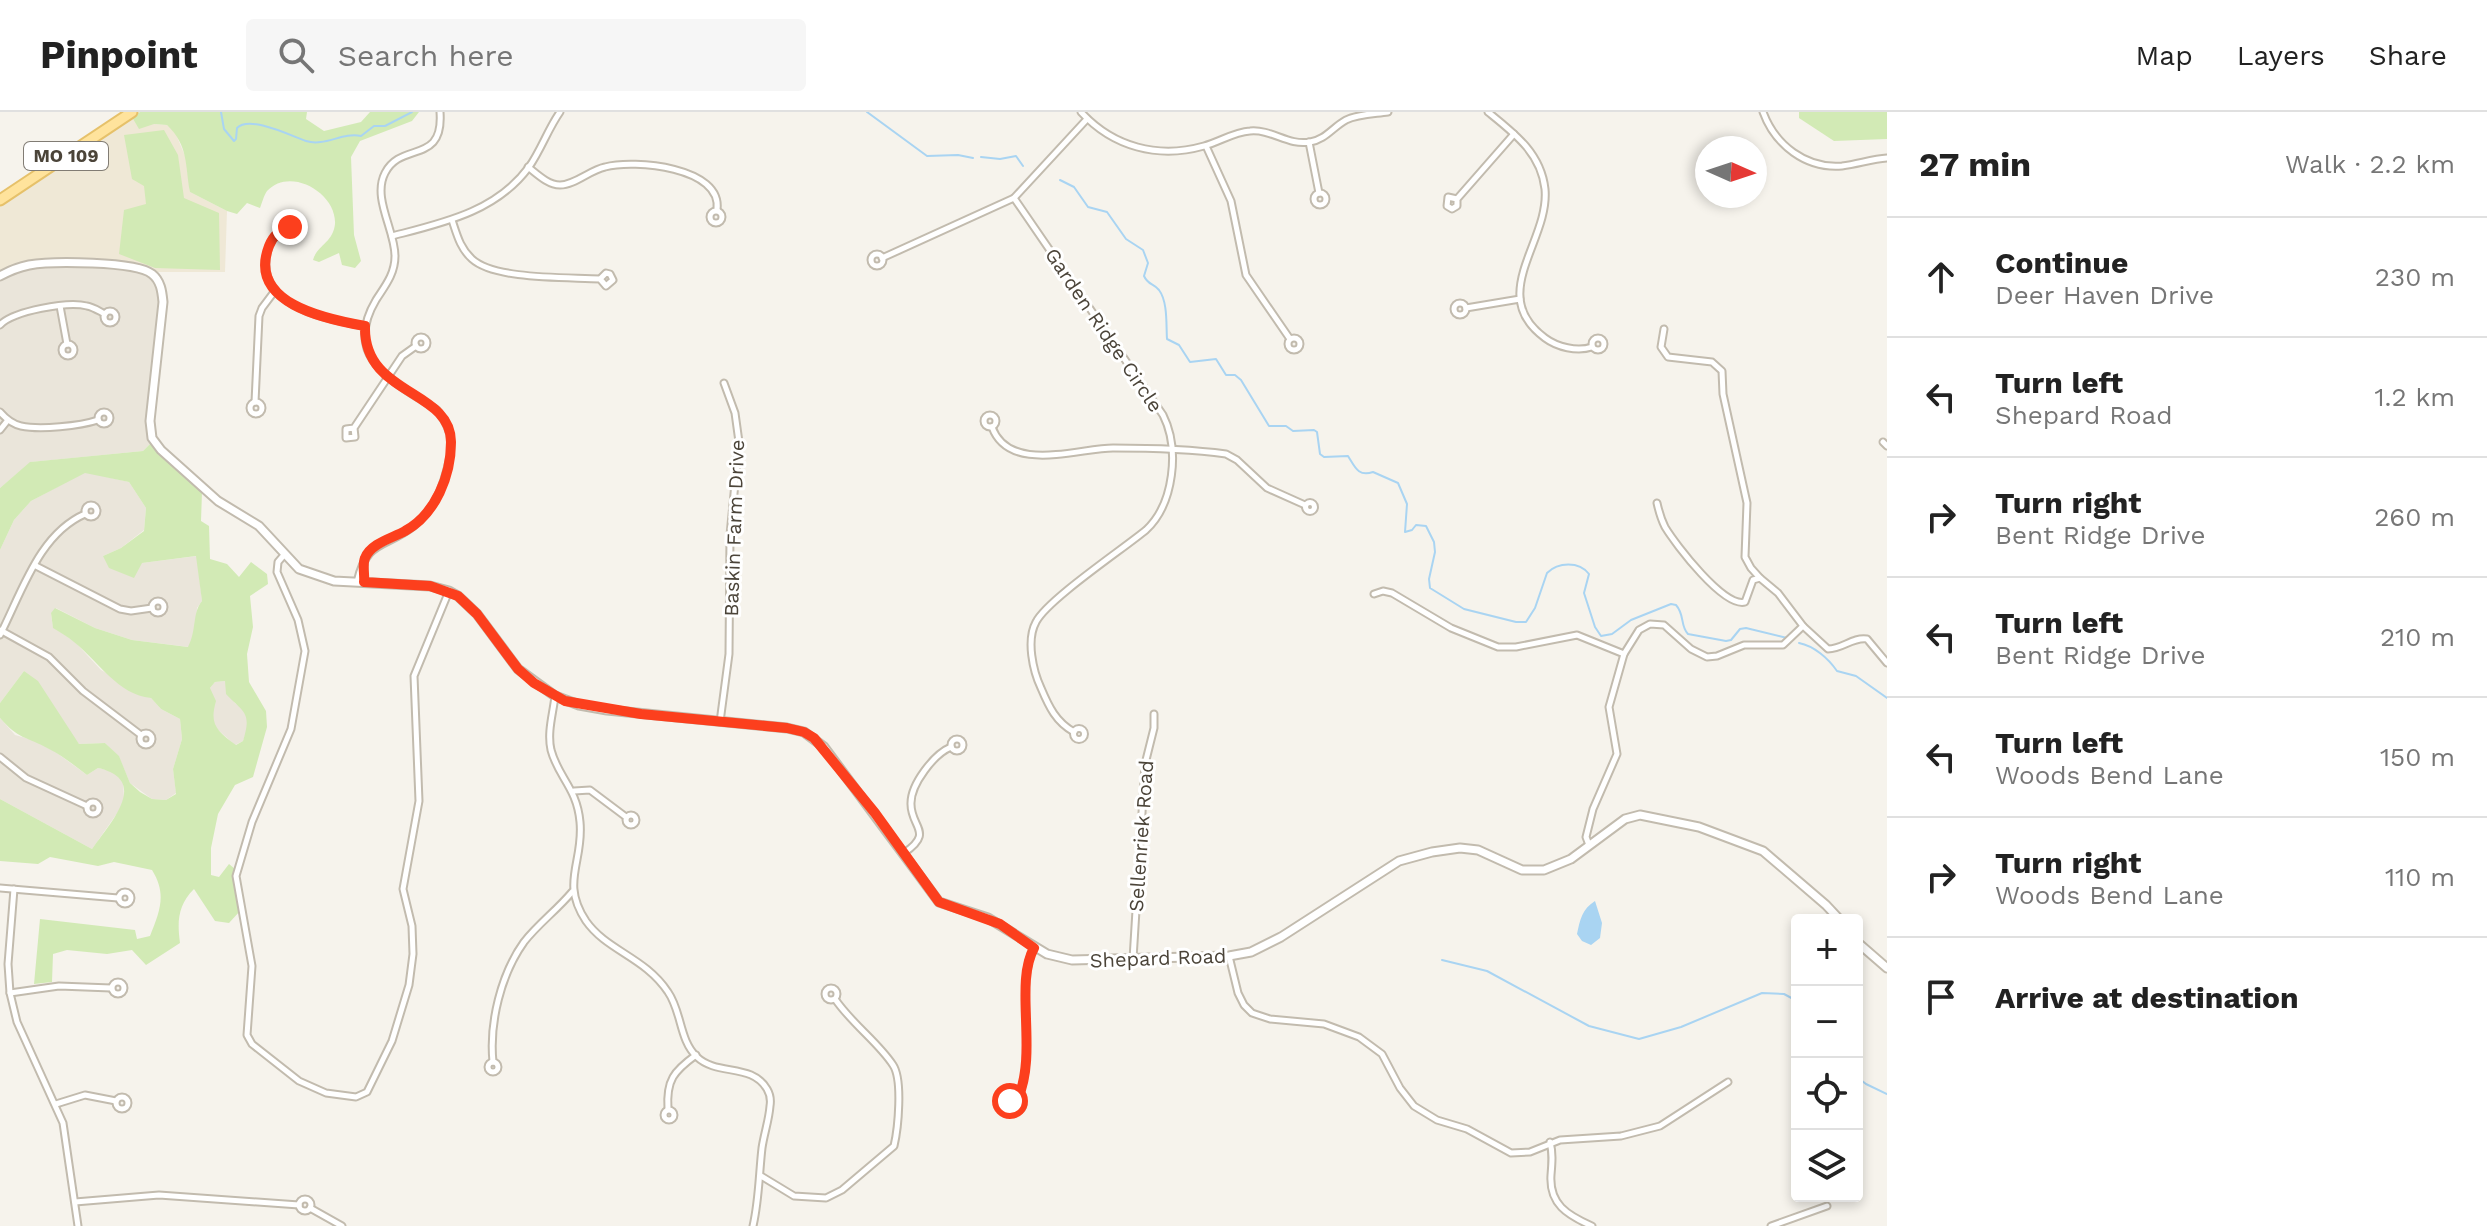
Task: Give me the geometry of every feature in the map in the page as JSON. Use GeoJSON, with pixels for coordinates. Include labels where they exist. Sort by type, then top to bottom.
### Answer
{"type":"FeatureCollection","features":[{"type":"Feature","properties":{"kind":"main road","name":"MO 109"},"geometry":{"type":"LineString","coordinates":[[0,200],[132,112]]}},
{"type":"Feature","properties":{"kind":"street"},"geometry":{"type":"LineString","coordinates":[[361,582],[360,567],[371,550],[410,529],[432,507],[443,485],[451,453],[449,427],[437,410],[377,367],[367,351],[365,326],[394,267],[396,255],[381,188],[383,175],[394,161],[419,153],[433,143],[440,129],[440,112]]}},
{"type":"Feature","properties":{"kind":"street"},"geometry":{"type":"LineString","coordinates":[[392,236],[471,213],[502,194],[528,167],[560,112]]}},
{"type":"Feature","properties":{"kind":"street"},"geometry":{"type":"LineString","coordinates":[[1081,112],[1114,139],[1147,150],[1182,151],[1252,131],[1273,134],[1291,142],[1309,142],[1323,138],[1352,118],[1388,112]]}},
{"type":"Feature","properties":{"kind":"street"},"geometry":{"type":"LineString","coordinates":[[1488,112],[1514,134],[1538,164],[1545,190],[1542,216],[1520,282],[1520,299],[1528,321],[1547,339],[1577,349],[1592,347]]}},
{"type":"Feature","properties":{"kind":"street"},"geometry":{"type":"LineString","coordinates":[[1763,112],[1770,129],[1781,143],[1812,162],[1844,166],[1887,158]]}},
{"type":"Feature","properties":{"kind":"street"},"geometry":{"type":"LineString","coordinates":[[882,258],[1014,198],[1087,119]]}},
{"type":"Feature","properties":{"kind":"street"},"geometry":{"type":"LineString","coordinates":[[1457,199],[1514,134]]}},
{"type":"Feature","properties":{"kind":"street"},"geometry":{"type":"LineString","coordinates":[[1309,142],[1319,193]]}},
{"type":"Feature","properties":{"kind":"street"},"geometry":{"type":"LineString","coordinates":[[1206,146],[1231,201],[1246,275],[1290,339]]}},
{"type":"Feature","properties":{"kind":"street"},"geometry":{"type":"LineString","coordinates":[[528,167],[550,183],[563,185],[617,164],[690,174],[700,178],[715,193],[717,210]]}},
{"type":"Feature","properties":{"kind":"street","name":"Garden Ridge Circle"},"geometry":{"type":"LineString","coordinates":[[1014,198],[1163,415],[1171,451],[1167,500],[1155,522],[1048,607],[1034,626],[1031,643],[1036,677],[1057,720],[1074,732]]}},
{"type":"Feature","properties":{"kind":"street"},"geometry":{"type":"LineString","coordinates":[[452,220],[463,248],[474,261],[489,270],[600,279]]}},
{"type":"Feature","properties":{"kind":"street"},"geometry":{"type":"LineString","coordinates":[[289,226],[275,236],[267,251],[266,274],[274,292],[320,316],[365,326]]}},
{"type":"Feature","properties":{"kind":"street"},"geometry":{"type":"LineString","coordinates":[[0,276],[16,268],[40,264],[125,265],[154,275],[161,285],[163,302],[150,421],[152,438],[161,450],[218,501],[259,526],[284,555],[311,575],[334,581],[430,586],[449,591],[414,676],[419,801],[403,889],[413,938],[409,985],[392,1041],[373,1082],[361,1096],[326,1093],[299,1081],[252,1044],[247,1035],[252,966],[236,876],[252,822],[291,729],[305,651],[298,620],[277,572],[278,562],[284,555]]}},
{"type":"Feature","properties":{"kind":"street"},"geometry":{"type":"LineString","coordinates":[[255,402],[259,316],[274,292]]}},
{"type":"Feature","properties":{"kind":"street"},"geometry":{"type":"LineString","coordinates":[[1466,308],[1520,299]]}},
{"type":"Feature","properties":{"kind":"street"},"geometry":{"type":"LineString","coordinates":[[0,325],[12,315],[60,306],[88,306],[105,314]]}},
{"type":"Feature","properties":{"kind":"street"},"geometry":{"type":"LineString","coordinates":[[60,306],[67,344]]}},
{"type":"Feature","properties":{"kind":"street"},"geometry":{"type":"LineString","coordinates":[[1664,329],[1661,347],[1668,357],[1712,362],[1722,371],[1723,394],[1747,503],[1745,557],[1751,568],[1828,649],[1836,649],[1860,638],[1867,639],[1887,663]]}},
{"type":"Feature","properties":{"kind":"street"},"geometry":{"type":"LineString","coordinates":[[354,428],[402,356],[416,346]]}},
{"type":"Feature","properties":{"kind":"street","name":"Baskin Farm Drive"},"geometry":{"type":"LineString","coordinates":[[720,722],[729,654],[730,535],[739,442],[735,413],[724,383]]}},
{"type":"Feature","properties":{"kind":"street"},"geometry":{"type":"LineString","coordinates":[[0,412],[8,420],[28,427],[85,424],[98,420]]}},
{"type":"Feature","properties":{"kind":"street"},"geometry":{"type":"LineString","coordinates":[[0,430],[8,420]]}},
{"type":"Feature","properties":{"kind":"street"},"geometry":{"type":"LineString","coordinates":[[992,427],[997,437],[1010,447],[1034,456],[1110,448],[1221,453],[1234,457],[1267,488],[1305,505]]}},
{"type":"Feature","properties":{"kind":"street"},"geometry":{"type":"LineString","coordinates":[[1657,503],[1673,538],[1725,596],[1735,603],[1745,602],[1753,580],[1760,578]]}},
{"type":"Feature","properties":{"kind":"street"},"geometry":{"type":"LineString","coordinates":[[85,514],[56,532],[1,632],[49,657],[83,691],[141,735]]}},
{"type":"Feature","properties":{"kind":"street"},"geometry":{"type":"LineString","coordinates":[[35,566],[120,609],[135,611],[152,608]]}},
{"type":"Feature","properties":{"kind":"street","name":"Shepard Road"},"geometry":{"type":"LineString","coordinates":[[449,591],[477,614],[518,669],[565,701],[607,710],[804,732],[824,747],[939,902],[1000,924],[1047,954],[1072,960],[1229,956],[1251,952],[1274,942],[1378,872],[1411,857],[1446,850],[1478,850],[1522,870],[1533,871],[1564,863],[1631,816],[1647,816],[1699,827],[1763,851],[1834,914]]}},
{"type":"Feature","properties":{"kind":"street"},"geometry":{"type":"LineString","coordinates":[[1374,594],[1383,591],[1392,593],[1451,628],[1498,647],[1516,647],[1577,635],[1624,654]]}},
{"type":"Feature","properties":{"kind":"street"},"geometry":{"type":"LineString","coordinates":[[1589,845],[1586,837],[1593,809],[1617,754],[1609,707],[1632,637],[1650,624],[1659,623],[1669,628],[1691,649],[1707,657],[1744,645],[1783,645],[1803,626]]}},
{"type":"Feature","properties":{"kind":"street"},"geometry":{"type":"LineString","coordinates":[[555,696],[549,729],[552,754],[574,791],[580,825],[572,892],[586,920],[593,930],[641,962],[662,983],[676,1005],[685,1039],[696,1055],[714,1067],[749,1074],[767,1089],[770,1108],[753,1226]]}},
{"type":"Feature","properties":{"kind":"street"},"geometry":{"type":"LineString","coordinates":[[553,715],[565,701]]}},
{"type":"Feature","properties":{"kind":"street","name":"Sellenriek Road"},"geometry":{"type":"LineString","coordinates":[[1133,960],[1145,764],[1154,728],[1154,714]]}},
{"type":"Feature","properties":{"kind":"street"},"geometry":{"type":"LineString","coordinates":[[904,853],[916,844],[920,836],[920,826],[911,806],[912,797],[937,756],[951,747]]}},
{"type":"Feature","properties":{"kind":"street"},"geometry":{"type":"LineString","coordinates":[[0,757],[26,778],[87,806]]}},
{"type":"Feature","properties":{"kind":"street"},"geometry":{"type":"LineString","coordinates":[[574,791],[590,790],[626,817]]}},
{"type":"Feature","properties":{"kind":"street"},"geometry":{"type":"LineString","coordinates":[[0,888],[118,898]]}},
{"type":"Feature","properties":{"kind":"street"},"geometry":{"type":"LineString","coordinates":[[14,889],[8,964],[10,993],[17,1022],[56,1104],[68,1143],[78,1226]]}},
{"type":"Feature","properties":{"kind":"street"},"geometry":{"type":"LineString","coordinates":[[493,1062],[496,1013],[511,965],[524,942],[572,892]]}},
{"type":"Feature","properties":{"kind":"street"},"geometry":{"type":"LineString","coordinates":[[1863,947],[1887,968]]}},
{"type":"Feature","properties":{"kind":"street"},"geometry":{"type":"LineString","coordinates":[[1018,1098],[1025,1083],[1027,960],[1034,948]]}},
{"type":"Feature","properties":{"kind":"street"},"geometry":{"type":"LineString","coordinates":[[1229,956],[1238,993],[1252,1013],[1270,1019],[1324,1024],[1359,1037],[1382,1054],[1408,1100],[1426,1115],[1467,1129],[1511,1153],[1530,1152],[1550,1142],[1621,1136],[1660,1126],[1728,1082]]}},
{"type":"Feature","properties":{"kind":"street"},"geometry":{"type":"LineString","coordinates":[[10,993],[59,986],[111,988]]}},
{"type":"Feature","properties":{"kind":"street"},"geometry":{"type":"LineString","coordinates":[[761,1176],[794,1196],[826,1198],[842,1190],[894,1146],[898,1103],[896,1072],[835,999]]}},
{"type":"Feature","properties":{"kind":"street"},"geometry":{"type":"LineString","coordinates":[[668,1109],[667,1093],[672,1077],[678,1068],[696,1055]]}},
{"type":"Feature","properties":{"kind":"street"},"geometry":{"type":"LineString","coordinates":[[56,1104],[85,1095],[116,1101]]}},
{"type":"Feature","properties":{"kind":"street"},"geometry":{"type":"LineString","coordinates":[[1550,1142],[1550,1190],[1553,1198],[1564,1211],[1592,1226]]}},
{"type":"Feature","properties":{"kind":"street"},"geometry":{"type":"LineString","coordinates":[[75,1202],[148,1195],[299,1205],[306,1199],[310,1208],[342,1226]]}},
{"type":"Feature","properties":{"kind":"street"},"geometry":{"type":"LineString","coordinates":[[1771,1226],[1827,1206]]}},
{"type":"Feature","properties":{"kind":"shaded area"},"geometry":{"type":"Polygon","coordinates":[[[132,117],[167,125],[175,132],[188,163],[190,192],[227,211],[225,272],[156,272],[139,265],[122,263],[48,262],[0,272],[0,206],[132,117]]]}},
{"type":"Feature","properties":{"kind":"shaded area"},"geometry":{"type":"Polygon","coordinates":[[[32,268],[127,268],[153,279],[160,299],[147,428],[151,443],[143,451],[31,462],[0,488],[0,279],[32,268]]]}},
{"type":"Feature","properties":{"kind":"shaded area"},"geometry":{"type":"Polygon","coordinates":[[[85,472],[129,482],[146,508],[144,530],[121,548],[103,556],[142,563],[197,556],[202,601],[197,608],[195,635],[189,647],[132,640],[95,628],[56,608],[51,614],[53,627],[75,642],[101,670],[151,698],[161,709],[180,719],[182,739],[173,769],[176,793],[166,800],[152,799],[130,783],[119,757],[105,743],[79,744],[24,671],[0,703],[0,550],[14,520],[31,501],[85,472]]]}},
{"type":"Feature","properties":{"kind":"shaded area"},"geometry":{"type":"Polygon","coordinates":[[[225,681],[235,703],[245,711],[249,724],[243,741],[235,745],[215,727],[212,716],[210,688],[215,682],[225,681]]]}},
{"type":"Feature","properties":{"kind":"shaded area"},"geometry":{"type":"Polygon","coordinates":[[[0,718],[15,735],[54,751],[87,775],[98,768],[116,772],[123,781],[124,798],[120,809],[92,849],[0,799],[0,718]]]}},
{"type":"Feature","properties":{"kind":"green space"},"geometry":{"type":"Polygon","coordinates":[[[140,112],[307,112],[306,119],[324,131],[361,122],[370,112],[419,112],[412,121],[360,141],[351,157],[354,235],[361,261],[355,268],[342,265],[339,253],[319,262],[313,260],[331,236],[335,224],[334,213],[320,193],[310,186],[288,181],[267,191],[260,208],[247,203],[237,214],[227,211],[190,192],[185,157],[174,133],[167,125],[154,124],[139,129],[132,117],[140,112]]]}},
{"type":"Feature","properties":{"kind":"green space"},"geometry":{"type":"Polygon","coordinates":[[[1799,112],[1887,112],[1887,139],[1834,141],[1799,118],[1799,112]]]}},
{"type":"Feature","properties":{"kind":"green space"},"geometry":{"type":"Polygon","coordinates":[[[164,130],[178,155],[184,198],[219,213],[220,270],[155,268],[119,254],[124,210],[146,204],[144,186],[132,179],[124,135],[164,130]]]}},
{"type":"Feature","properties":{"kind":"green space"},"geometry":{"type":"Polygon","coordinates":[[[151,443],[202,492],[201,521],[209,526],[210,559],[227,564],[239,577],[251,562],[267,574],[268,584],[250,596],[253,627],[247,654],[249,682],[266,711],[267,727],[253,777],[235,785],[218,814],[211,848],[211,875],[219,877],[229,864],[235,869],[234,889],[240,911],[229,923],[215,921],[194,889],[180,914],[180,943],[146,965],[132,950],[107,954],[67,950],[53,954],[52,982],[34,984],[40,919],[135,930],[137,939],[150,936],[161,895],[152,870],[114,862],[98,866],[50,857],[38,864],[0,861],[0,799],[92,849],[116,815],[124,792],[122,782],[114,774],[98,768],[87,775],[59,755],[12,730],[0,718],[0,703],[24,671],[38,681],[79,744],[105,743],[119,756],[130,783],[152,799],[166,800],[176,794],[173,769],[182,739],[180,719],[161,709],[151,698],[139,696],[118,684],[74,642],[53,628],[51,613],[55,608],[95,628],[132,640],[188,647],[202,601],[196,556],[142,563],[134,578],[109,568],[103,556],[121,548],[144,531],[146,508],[129,482],[85,473],[31,501],[14,520],[0,550],[0,488],[30,462],[143,451],[151,443]],[[225,681],[215,682],[210,688],[216,701],[214,722],[224,736],[236,745],[243,741],[246,718],[226,694],[225,681]]]}},
{"type":"Feature","properties":{"kind":"water"},"geometry":{"type":"Polygon","coordinates":[[[1595,901],[1602,923],[1600,938],[1591,945],[1582,941],[1577,934],[1584,911],[1595,901]]]}},
{"type":"Feature","properties":{"kind":"waterway"},"geometry":{"type":"LineString","coordinates":[[221,112],[224,129],[234,141],[237,128],[251,124],[313,142],[361,136],[374,126],[385,126],[412,112]]}},
{"type":"Feature","properties":{"kind":"waterway"},"geometry":{"type":"LineString","coordinates":[[867,112],[927,156],[973,158]]}},
{"type":"Feature","properties":{"kind":"waterway"},"geometry":{"type":"LineString","coordinates":[[981,157],[1000,159],[1016,156],[1023,166]]}},
{"type":"Feature","properties":{"kind":"waterway"},"geometry":{"type":"LineString","coordinates":[[1060,180],[1074,187],[1088,207],[1107,212],[1126,239],[1143,250],[1148,263],[1144,276],[1159,290],[1164,301],[1167,339],[1179,345],[1190,362],[1216,359],[1226,375],[1235,375],[1241,380],[1269,426],[1286,426],[1293,431],[1314,430],[1317,432],[1320,454],[1324,457],[1348,456],[1360,472],[1373,472],[1398,483],[1407,504],[1405,532],[1416,525],[1426,526],[1434,542],[1430,588],[1464,609],[1526,622],[1535,608],[1547,573],[1568,564],[1580,567],[1589,574],[1584,593],[1601,636],[1612,634],[1631,620],[1671,604],[1679,609],[1688,634],[1726,641],[1731,640],[1740,629],[1746,628],[1787,638]]}},
{"type":"Feature","properties":{"kind":"waterway"},"geometry":{"type":"LineString","coordinates":[[1799,643],[1820,653],[1837,671],[1856,676],[1887,698]]}},
{"type":"Feature","properties":{"kind":"waterway"},"geometry":{"type":"LineString","coordinates":[[1442,960],[1487,971],[1589,1026],[1639,1039],[1681,1027],[1762,993],[1784,994],[1791,998]]}},
{"type":"Feature","properties":{"kind":"waterway"},"geometry":{"type":"LineString","coordinates":[[1863,1082],[1887,1094]]}},
{"type":"Feature","properties":{"kind":"route"},"geometry":{"type":"LineString","coordinates":[[290,227],[280,231],[269,247],[266,274],[271,288],[281,298],[320,316],[365,326],[367,351],[377,367],[437,410],[451,434],[451,453],[438,497],[415,525],[371,550],[365,558],[364,582],[439,587],[458,596],[477,614],[518,669],[534,683],[565,701],[607,710],[787,728],[814,738],[875,813],[934,898],[950,908],[1000,924],[1034,948],[1027,960],[1025,1083],[1018,1098],[1010,1101]]}}]}
